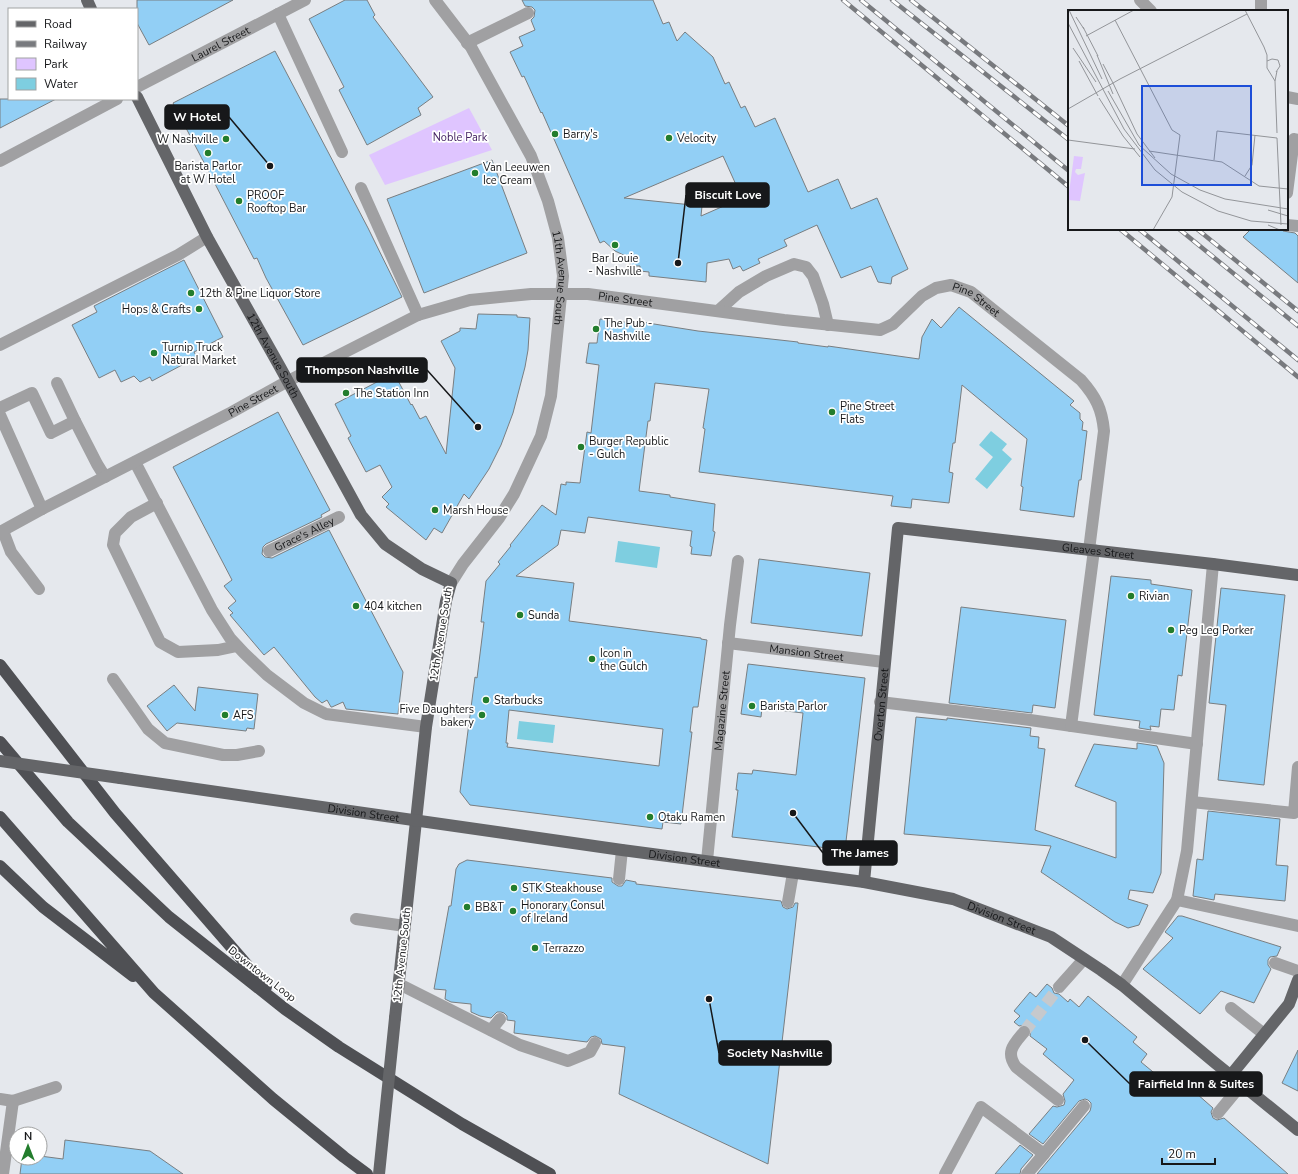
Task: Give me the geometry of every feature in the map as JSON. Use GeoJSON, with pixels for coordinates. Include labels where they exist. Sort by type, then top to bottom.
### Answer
{"type":"FeatureCollection","features":[{"type":"Feature","properties":{"kind":"highway"},"geometry":{"type":"LineString","coordinates":[[0,665],[115,812],[285,1009]]}},
{"type":"Feature","properties":{"kind":"highway","name":"Downtown Loop"},"geometry":{"type":"LineString","coordinates":[[0,742],[68,822],[169,917],[285,1009],[339,1047],[462,1124],[550,1174]]}},
{"type":"Feature","properties":{"kind":"highway"},"geometry":{"type":"LineString","coordinates":[[0,817],[154,993]]}},
{"type":"Feature","properties":{"kind":"highway"},"geometry":{"type":"LineString","coordinates":[[0,866],[43,907],[154,993],[273,1099],[367,1174]]}},
{"type":"Feature","properties":{"kind":"main road","name":"12th Avenue South"},"geometry":{"type":"LineString","coordinates":[[138,98],[207,237],[361,515],[385,544],[422,569],[451,583],[446,601],[426,726],[379,1174]]}},
{"type":"Feature","properties":{"kind":"main road","name":"Gleaves Street"},"geometry":{"type":"LineString","coordinates":[[898,528],[1298,575]]}},
{"type":"Feature","properties":{"kind":"main road","name":"Overton Street"},"geometry":{"type":"LineString","coordinates":[[864,882],[880,702],[898,528]]}},
{"type":"Feature","properties":{"kind":"main road","name":"Division Street"},"geometry":{"type":"LineString","coordinates":[[0,761],[707,862],[864,882],[953,899],[1051,937],[1122,984],[1298,1130]]}},
{"type":"Feature","properties":{"kind":"main road"},"geometry":{"type":"LineString","coordinates":[[1231,1075],[1289,1004],[1294,1001],[1298,980]]}},
{"type":"Feature","properties":{"kind":"street","name":"Laurel Street"},"geometry":{"type":"LineString","coordinates":[[138,87],[305,0]]}},
{"type":"Feature","properties":{"kind":"street","name":"11th Avenue South"},"geometry":{"type":"LineString","coordinates":[[436,0],[470,47],[531,156],[545,194],[558,238],[563,276],[551,396],[541,436],[514,494],[499,518],[463,564],[451,583]]}},
{"type":"Feature","properties":{"kind":"street"},"geometry":{"type":"LineString","coordinates":[[1140,0],[1150,10]]}},
{"type":"Feature","properties":{"kind":"street"},"geometry":{"type":"LineString","coordinates":[[467,43],[528,13]]}},
{"type":"Feature","properties":{"kind":"street"},"geometry":{"type":"LineString","coordinates":[[278,14],[342,152]]}},
{"type":"Feature","properties":{"kind":"street"},"geometry":{"type":"LineString","coordinates":[[1288,97],[1298,99]]}},
{"type":"Feature","properties":{"kind":"street"},"geometry":{"type":"LineString","coordinates":[[0,161],[116,100]]}},
{"type":"Feature","properties":{"kind":"street"},"geometry":{"type":"LineString","coordinates":[[1288,190],[1293,180],[1294,139],[1298,140]]}},
{"type":"Feature","properties":{"kind":"street"},"geometry":{"type":"LineString","coordinates":[[361,188],[418,315]]}},
{"type":"Feature","properties":{"kind":"street"},"geometry":{"type":"LineString","coordinates":[[1288,225],[1298,226]]}},
{"type":"Feature","properties":{"kind":"street"},"geometry":{"type":"LineString","coordinates":[[0,345],[178,255],[207,237]]}},
{"type":"Feature","properties":{"kind":"street"},"geometry":{"type":"LineString","coordinates":[[718,311],[739,292],[766,276],[794,264],[806,267],[813,276],[823,304],[828,325]]}},
{"type":"Feature","properties":{"kind":"street","name":"Pine Street"},"geometry":{"type":"LineString","coordinates":[[2,531],[232,412],[288,381],[418,315],[470,300],[531,294],[588,294],[828,325],[880,330],[894,324],[922,296],[936,288],[951,285],[971,292],[1081,380],[1092,392],[1100,409],[1104,432],[1071,726]]}},
{"type":"Feature","properties":{"kind":"street"},"geometry":{"type":"LineString","coordinates":[[57,383],[75,421],[105,477]]}},
{"type":"Feature","properties":{"kind":"street"},"geometry":{"type":"LineString","coordinates":[[0,408],[32,393],[51,433],[75,421]]}},
{"type":"Feature","properties":{"kind":"street"},"geometry":{"type":"LineString","coordinates":[[0,415],[42,509]]}},
{"type":"Feature","properties":{"kind":"street"},"geometry":{"type":"LineString","coordinates":[[135,462],[212,610],[230,638],[267,675],[304,703],[319,711],[334,715],[426,726]]}},
{"type":"Feature","properties":{"kind":"street"},"geometry":{"type":"LineString","coordinates":[[157,504],[132,518],[115,533],[113,545],[160,642],[178,652],[218,650],[237,646]]}},
{"type":"Feature","properties":{"kind":"street","name":"Grace's Alley"},"geometry":{"type":"LineString","coordinates":[[269,551],[339,517]]}},
{"type":"Feature","properties":{"kind":"street"},"geometry":{"type":"LineString","coordinates":[[2,531],[11,552],[38,589]]}},
{"type":"Feature","properties":{"kind":"street","name":"Magazine Street"},"geometry":{"type":"LineString","coordinates":[[707,862],[728,643],[738,561]]}},
{"type":"Feature","properties":{"kind":"street"},"geometry":{"type":"LineString","coordinates":[[1122,984],[1176,900],[1187,851],[1213,564]]}},
{"type":"Feature","properties":{"kind":"street","name":"Mansion Street"},"geometry":{"type":"LineString","coordinates":[[728,643],[884,662]]}},
{"type":"Feature","properties":{"kind":"street"},"geometry":{"type":"LineString","coordinates":[[113,679],[148,729],[165,743],[223,755],[237,755],[259,751]]}},
{"type":"Feature","properties":{"kind":"street"},"geometry":{"type":"LineString","coordinates":[[880,702],[1071,726],[1197,744]]}},
{"type":"Feature","properties":{"kind":"street"},"geometry":{"type":"LineString","coordinates":[[1192,802],[1294,812],[1298,767]]}},
{"type":"Feature","properties":{"kind":"street"},"geometry":{"type":"LineString","coordinates":[[619,879],[622,850]]}},
{"type":"Feature","properties":{"kind":"street"},"geometry":{"type":"LineString","coordinates":[[788,902],[792,873]]}},
{"type":"Feature","properties":{"kind":"street"},"geometry":{"type":"LineString","coordinates":[[1176,900],[1298,926]]}},
{"type":"Feature","properties":{"kind":"street"},"geometry":{"type":"LineString","coordinates":[[356,919],[405,926]]}},
{"type":"Feature","properties":{"kind":"street"},"geometry":{"type":"LineString","coordinates":[[1059,987],[1084,959]]}},
{"type":"Feature","properties":{"kind":"street"},"geometry":{"type":"LineString","coordinates":[[1275,963],[1298,971]]}},
{"type":"Feature","properties":{"kind":"street"},"geometry":{"type":"LineString","coordinates":[[399,984],[520,1045],[568,1061],[590,1052],[595,1043]]}},
{"type":"Feature","properties":{"kind":"street"},"geometry":{"type":"LineString","coordinates":[[1231,1008],[1264,1034]]}},
{"type":"Feature","properties":{"kind":"street"},"geometry":{"type":"LineString","coordinates":[[491,1030],[500,1019]]}},
{"type":"Feature","properties":{"kind":"street"},"geometry":{"type":"LineString","coordinates":[[1024,1032],[1014,1044],[1011,1056],[1012,1061],[1016,1067],[1058,1100]]}},
{"type":"Feature","properties":{"kind":"street"},"geometry":{"type":"LineString","coordinates":[[1218,1113],[1242,1084]]}},
{"type":"Feature","properties":{"kind":"street"},"geometry":{"type":"LineString","coordinates":[[0,1099],[12,1101],[56,1087]]}},
{"type":"Feature","properties":{"kind":"street"},"geometry":{"type":"LineString","coordinates":[[3,1174],[12,1101]]}},
{"type":"Feature","properties":{"kind":"street"},"geometry":{"type":"LineString","coordinates":[[1027,1174],[1084,1106]]}},
{"type":"Feature","properties":{"kind":"street"},"geometry":{"type":"LineString","coordinates":[[945,1174],[981,1107],[1044,1154]]}},
{"type":"Feature","properties":{"kind":"green space","name":"Noble Park"},"geometry":{"type":"Polygon","coordinates":[[[469,108],[492,150],[385,185],[369,155],[469,108]]]}},
{"type":"Feature","properties":{"kind":"water"},"geometry":{"type":"Polygon","coordinates":[[[991,431],[1007,444],[1002,450],[1012,459],[987,489],[975,479],[993,457],[979,445],[991,431]]]}},
{"type":"Feature","properties":{"kind":"water"},"geometry":{"type":"Polygon","coordinates":[[[618,541],[660,547],[657,568],[615,562],[618,541]]]}},
{"type":"Feature","properties":{"kind":"water"},"geometry":{"type":"Polygon","coordinates":[[[519,721],[555,725],[553,743],[517,739],[519,721]]]}},
{"type":"Feature","properties":{"kind":"building"},"geometry":{"type":"Polygon","coordinates":[[[137,0],[233,0],[149,45],[138,25],[137,0]]]}},
{"type":"Feature","properties":{"kind":"building"},"geometry":{"type":"Polygon","coordinates":[[[345,0],[367,0],[375,15],[373,17],[433,97],[418,108],[421,115],[367,145],[339,90],[344,87],[309,19],[345,0]]]}},
{"type":"Feature","properties":{"kind":"building","name":"Velocity"},"geometry":{"type":"Polygon","coordinates":[[[522,0],[653,0],[663,24],[669,22],[677,41],[685,32],[713,57],[725,84],[729,82],[741,108],[745,106],[755,127],[775,118],[808,192],[838,179],[851,209],[877,198],[908,269],[892,277],[891,284],[878,282],[871,266],[841,278],[817,225],[784,240],[787,246],[758,259],[760,263],[743,271],[740,266],[733,269],[729,259],[707,263],[706,282],[649,276],[649,272],[640,271],[640,266],[630,266],[630,258],[615,251],[604,241],[600,243],[542,112],[541,113],[524,76],[522,77],[510,52],[523,46],[519,37],[535,30],[531,20],[534,17],[535,10],[532,7],[525,6],[522,0]],[[723,156],[624,198],[702,206],[701,216],[742,198],[723,156]]]}},
{"type":"Feature","properties":{"kind":"building"},"geometry":{"type":"Polygon","coordinates":[[[275,51],[368,228],[402,297],[303,345],[266,278],[257,258],[254,259],[173,103],[275,51]]]}},
{"type":"Feature","properties":{"kind":"building"},"geometry":{"type":"Polygon","coordinates":[[[0,99],[54,100],[0,128],[0,99]]]}},
{"type":"Feature","properties":{"kind":"building"},"geometry":{"type":"Polygon","coordinates":[[[492,160],[527,253],[424,293],[387,199],[492,160]]]}},
{"type":"Feature","properties":{"kind":"building"},"geometry":{"type":"Polygon","coordinates":[[[1250,230],[1282,230],[1295,233],[1298,236],[1298,283],[1243,237],[1250,230]]]}},
{"type":"Feature","properties":{"kind":"building"},"geometry":{"type":"Polygon","coordinates":[[[184,260],[223,337],[194,352],[197,357],[152,381],[150,377],[140,382],[134,376],[121,382],[115,370],[99,378],[72,325],[97,312],[94,306],[184,260]]]}},
{"type":"Feature","properties":{"kind":"building"},"geometry":{"type":"Polygon","coordinates":[[[959,307],[1074,401],[1070,405],[1080,413],[1080,419],[1083,422],[1082,430],[1087,431],[1081,480],[1079,480],[1074,517],[1020,510],[1023,487],[1021,486],[1027,439],[962,385],[955,443],[953,443],[949,472],[953,473],[949,503],[912,499],[911,508],[891,506],[893,496],[699,472],[705,429],[703,428],[709,389],[655,383],[650,421],[648,421],[639,491],[670,495],[670,497],[715,504],[713,531],[715,532],[711,556],[691,554],[692,547],[690,546],[692,531],[588,517],[585,533],[561,530],[558,545],[516,576],[574,583],[569,621],[707,640],[698,707],[693,707],[690,732],[692,732],[681,824],[663,822],[662,829],[470,805],[460,792],[475,677],[477,678],[484,622],[481,622],[486,581],[500,564],[498,562],[511,546],[510,545],[542,505],[556,515],[561,484],[566,485],[566,482],[580,483],[587,432],[591,433],[599,365],[586,363],[589,343],[597,343],[600,319],[624,322],[629,322],[629,320],[698,331],[798,342],[919,359],[922,337],[932,319],[941,328],[959,307]],[[509,710],[506,743],[508,743],[507,747],[659,766],[663,729],[509,710]]]}},
{"type":"Feature","properties":{"kind":"building"},"geometry":{"type":"Polygon","coordinates":[[[478,314],[517,315],[517,317],[530,318],[528,350],[525,367],[513,413],[501,445],[489,469],[469,499],[464,494],[442,533],[434,528],[426,540],[386,507],[389,504],[382,497],[392,487],[380,465],[366,472],[348,438],[351,436],[335,404],[394,373],[420,419],[426,416],[446,454],[455,368],[441,341],[460,331],[460,328],[476,329],[478,314]]]}},
{"type":"Feature","properties":{"kind":"building"},"geometry":{"type":"Polygon","coordinates":[[[278,412],[330,510],[321,515],[322,517],[266,544],[263,547],[262,554],[265,557],[272,558],[329,530],[403,672],[398,714],[346,709],[343,702],[332,707],[327,700],[322,703],[315,697],[274,647],[264,655],[230,615],[233,613],[228,608],[236,601],[224,586],[232,580],[173,467],[278,412]]]}},
{"type":"Feature","properties":{"kind":"building"},"geometry":{"type":"Polygon","coordinates":[[[759,559],[870,573],[862,636],[751,623],[759,559]]]}},
{"type":"Feature","properties":{"kind":"building"},"geometry":{"type":"Polygon","coordinates":[[[1111,576],[1151,580],[1151,584],[1192,590],[1182,676],[1178,675],[1174,710],[1161,709],[1159,727],[1150,726],[1151,730],[1139,728],[1140,721],[1094,715],[1111,576]]]}},
{"type":"Feature","properties":{"kind":"building"},"geometry":{"type":"Polygon","coordinates":[[[1221,588],[1285,595],[1264,785],[1218,780],[1226,705],[1209,703],[1221,588]]]}},
{"type":"Feature","properties":{"kind":"building"},"geometry":{"type":"Polygon","coordinates":[[[961,607],[1066,620],[1055,708],[1033,705],[1032,713],[949,703],[961,607]]]}},
{"type":"Feature","properties":{"kind":"building"},"geometry":{"type":"Polygon","coordinates":[[[748,664],[865,678],[845,850],[732,837],[738,790],[736,790],[738,773],[752,774],[753,770],[796,775],[803,713],[762,708],[761,717],[741,714],[748,664]]]}},
{"type":"Feature","properties":{"kind":"building","name":"AFS"},"geometry":{"type":"Polygon","coordinates":[[[174,685],[195,711],[198,687],[258,694],[254,729],[247,728],[246,731],[177,723],[167,731],[147,706],[174,685]]]}},
{"type":"Feature","properties":{"kind":"building"},"geometry":{"type":"Polygon","coordinates":[[[916,717],[947,720],[947,718],[1031,728],[1030,736],[1039,737],[1038,748],[1045,749],[1035,830],[1116,858],[1116,802],[1075,786],[1094,744],[1137,749],[1137,743],[1157,746],[1164,763],[1161,873],[1153,893],[1130,890],[1128,899],[1148,905],[1139,925],[1128,928],[1115,922],[1041,872],[1051,846],[904,834],[916,717]]]}},
{"type":"Feature","properties":{"kind":"building"},"geometry":{"type":"Polygon","coordinates":[[[1208,811],[1280,819],[1276,865],[1288,866],[1285,901],[1215,894],[1214,900],[1193,896],[1197,859],[1203,860],[1208,811]]]}},
{"type":"Feature","properties":{"kind":"building"},"geometry":{"type":"Polygon","coordinates":[[[467,860],[612,878],[612,882],[618,886],[622,886],[626,880],[636,882],[636,884],[781,901],[783,907],[787,909],[793,907],[795,903],[798,903],[768,1164],[619,1094],[625,1047],[602,1044],[601,1039],[595,1036],[591,1037],[587,1042],[514,1033],[515,1021],[507,1020],[507,1016],[504,1013],[497,1012],[491,1018],[480,1016],[471,1012],[471,1004],[451,1002],[445,999],[446,990],[434,989],[449,906],[451,906],[456,869],[459,864],[467,860]]]}},
{"type":"Feature","properties":{"kind":"building"},"geometry":{"type":"Polygon","coordinates":[[[1178,916],[1281,947],[1277,956],[1270,957],[1268,960],[1268,965],[1271,969],[1254,1003],[1221,991],[1200,1014],[1143,969],[1173,938],[1165,932],[1178,916]]]}},
{"type":"Feature","properties":{"kind":"building"},"geometry":{"type":"Polygon","coordinates":[[[1047,984],[1052,988],[1054,993],[1059,994],[1068,1002],[1070,999],[1079,1007],[1088,996],[1137,1037],[1133,1042],[1147,1054],[1141,1062],[1164,1081],[1172,1072],[1213,1108],[1211,1112],[1213,1118],[1217,1120],[1224,1118],[1288,1174],[1037,1174],[1090,1111],[1091,1107],[1091,1103],[1088,1100],[1085,1099],[1079,1101],[1043,1144],[1029,1134],[1053,1106],[1057,1107],[1064,1105],[1065,1101],[1063,1094],[1074,1080],[1043,1054],[1047,1049],[1030,1036],[1031,1030],[1029,1027],[1025,1025],[1019,1026],[1014,1022],[1020,1016],[1014,1011],[1030,992],[1036,997],[1047,984]]]}},
{"type":"Feature","properties":{"kind":"building"},"geometry":{"type":"Polygon","coordinates":[[[1298,1050],[1298,1091],[1282,1083],[1298,1050]]]}},
{"type":"Feature","properties":{"kind":"building"},"geometry":{"type":"Polygon","coordinates":[[[65,1140],[150,1151],[183,1174],[20,1174],[21,1166],[48,1166],[48,1157],[63,1159],[65,1140]]]}},
{"type":"Feature","properties":{"kind":"building"},"geometry":{"type":"Polygon","coordinates":[[[1020,1145],[1033,1155],[1021,1169],[1020,1174],[995,1174],[1020,1145]]]}},
{"type":"Feature","properties":{"kind":"tunnel"},"geometry":{"type":"LineString","coordinates":[[1024,1032],[1059,987]]}},
{"type":"Feature","properties":{"kind":"railway"},"geometry":{"type":"LineString","coordinates":[[843,0],[1068,186]]}},
{"type":"Feature","properties":{"kind":"railway"},"geometry":{"type":"LineString","coordinates":[[861,0],[1068,170]]}},
{"type":"Feature","properties":{"kind":"railway"},"geometry":{"type":"LineString","coordinates":[[892,0],[1068,139]]}},
{"type":"Feature","properties":{"kind":"railway"},"geometry":{"type":"LineString","coordinates":[[911,0],[1068,125]]}},
{"type":"Feature","properties":{"kind":"railway"},"geometry":{"type":"LineString","coordinates":[[1121,230],[1298,377]]}},
{"type":"Feature","properties":{"kind":"railway"},"geometry":{"type":"LineString","coordinates":[[1140,230],[1298,360]]}},
{"type":"Feature","properties":{"kind":"railway"},"geometry":{"type":"LineString","coordinates":[[1180,230],[1298,326]]}},
{"type":"Feature","properties":{"kind":"railway"},"geometry":{"type":"LineString","coordinates":[[1198,230],[1298,311]]}},
{"type":"Feature","properties":{"kind":"place","name":"Barry's"},"geometry":{"type":"Point","coordinates":[555,134]}},
{"type":"Feature","properties":{"kind":"place","name":"Velocity"},"geometry":{"type":"Point","coordinates":[669,138]}},
{"type":"Feature","properties":{"kind":"place","name":"W Nashville"},"geometry":{"type":"Point","coordinates":[226,139]}},
{"type":"Feature","properties":{"kind":"place","name":"Barista Parlor at W Hotel"},"geometry":{"type":"Point","coordinates":[208,153]}},
{"type":"Feature","properties":{"kind":"place","name":"W Hotel"},"geometry":{"type":"Point","coordinates":[270,166]}},
{"type":"Feature","properties":{"kind":"place","name":"Van Leeuwen Ice Cream"},"geometry":{"type":"Point","coordinates":[475,173]}},
{"type":"Feature","properties":{"kind":"place","name":"PROOF Rooftop Bar"},"geometry":{"type":"Point","coordinates":[239,201]}},
{"type":"Feature","properties":{"kind":"place","name":"Bar Louie - Nashville"},"geometry":{"type":"Point","coordinates":[615,245]}},
{"type":"Feature","properties":{"kind":"place","name":"Biscuit Love"},"geometry":{"type":"Point","coordinates":[678,263]}},
{"type":"Feature","properties":{"kind":"place","name":"12th & Pine Liquor Store"},"geometry":{"type":"Point","coordinates":[191,293]}},
{"type":"Feature","properties":{"kind":"place","name":"Hops & Crafts"},"geometry":{"type":"Point","coordinates":[199,309]}},
{"type":"Feature","properties":{"kind":"place","name":"The Pub - Nashville"},"geometry":{"type":"Point","coordinates":[596,329]}},
{"type":"Feature","properties":{"kind":"place","name":"Turnip Truck Natural Market"},"geometry":{"type":"Point","coordinates":[154,353]}},
{"type":"Feature","properties":{"kind":"place","name":"The Station Inn"},"geometry":{"type":"Point","coordinates":[346,393]}},
{"type":"Feature","properties":{"kind":"place","name":"Pine Street Flats"},"geometry":{"type":"Point","coordinates":[832,412]}},
{"type":"Feature","properties":{"kind":"place","name":"Thompson Nashville"},"geometry":{"type":"Point","coordinates":[478,427]}},
{"type":"Feature","properties":{"kind":"place","name":"Burger Republic - Gulch"},"geometry":{"type":"Point","coordinates":[581,447]}},
{"type":"Feature","properties":{"kind":"place","name":"Marsh House"},"geometry":{"type":"Point","coordinates":[435,510]}},
{"type":"Feature","properties":{"kind":"place","name":"Rivian"},"geometry":{"type":"Point","coordinates":[1131,596]}},
{"type":"Feature","properties":{"kind":"place","name":"404 kitchen"},"geometry":{"type":"Point","coordinates":[356,606]}},
{"type":"Feature","properties":{"kind":"place","name":"Sunda"},"geometry":{"type":"Point","coordinates":[520,615]}},
{"type":"Feature","properties":{"kind":"place","name":"Peg Leg Porker"},"geometry":{"type":"Point","coordinates":[1171,630]}},
{"type":"Feature","properties":{"kind":"place","name":"Icon in the Gulch"},"geometry":{"type":"Point","coordinates":[592,659]}},
{"type":"Feature","properties":{"kind":"place","name":"Starbucks"},"geometry":{"type":"Point","coordinates":[486,700]}},
{"type":"Feature","properties":{"kind":"place","name":"Barista Parlor"},"geometry":{"type":"Point","coordinates":[752,706]}},
{"type":"Feature","properties":{"kind":"place","name":"AFS"},"geometry":{"type":"Point","coordinates":[225,715]}},
{"type":"Feature","properties":{"kind":"place","name":"Five Daughters bakery"},"geometry":{"type":"Point","coordinates":[482,715]}},
{"type":"Feature","properties":{"kind":"place","name":"The James"},"geometry":{"type":"Point","coordinates":[793,813]}},
{"type":"Feature","properties":{"kind":"place","name":"Otaku Ramen"},"geometry":{"type":"Point","coordinates":[650,817]}},
{"type":"Feature","properties":{"kind":"place","name":"STK Steakhouse"},"geometry":{"type":"Point","coordinates":[514,888]}},
{"type":"Feature","properties":{"kind":"place","name":"BB&T"},"geometry":{"type":"Point","coordinates":[467,907]}},
{"type":"Feature","properties":{"kind":"place","name":"Honorary Consul of Ireland"},"geometry":{"type":"Point","coordinates":[513,911]}},
{"type":"Feature","properties":{"kind":"place","name":"Terrazzo"},"geometry":{"type":"Point","coordinates":[535,948]}},
{"type":"Feature","properties":{"kind":"place","name":"Society Nashville"},"geometry":{"type":"Point","coordinates":[709,999]}},
{"type":"Feature","properties":{"kind":"place","name":"Fairfield Inn & Suites"},"geometry":{"type":"Point","coordinates":[1085,1040]}}]}
